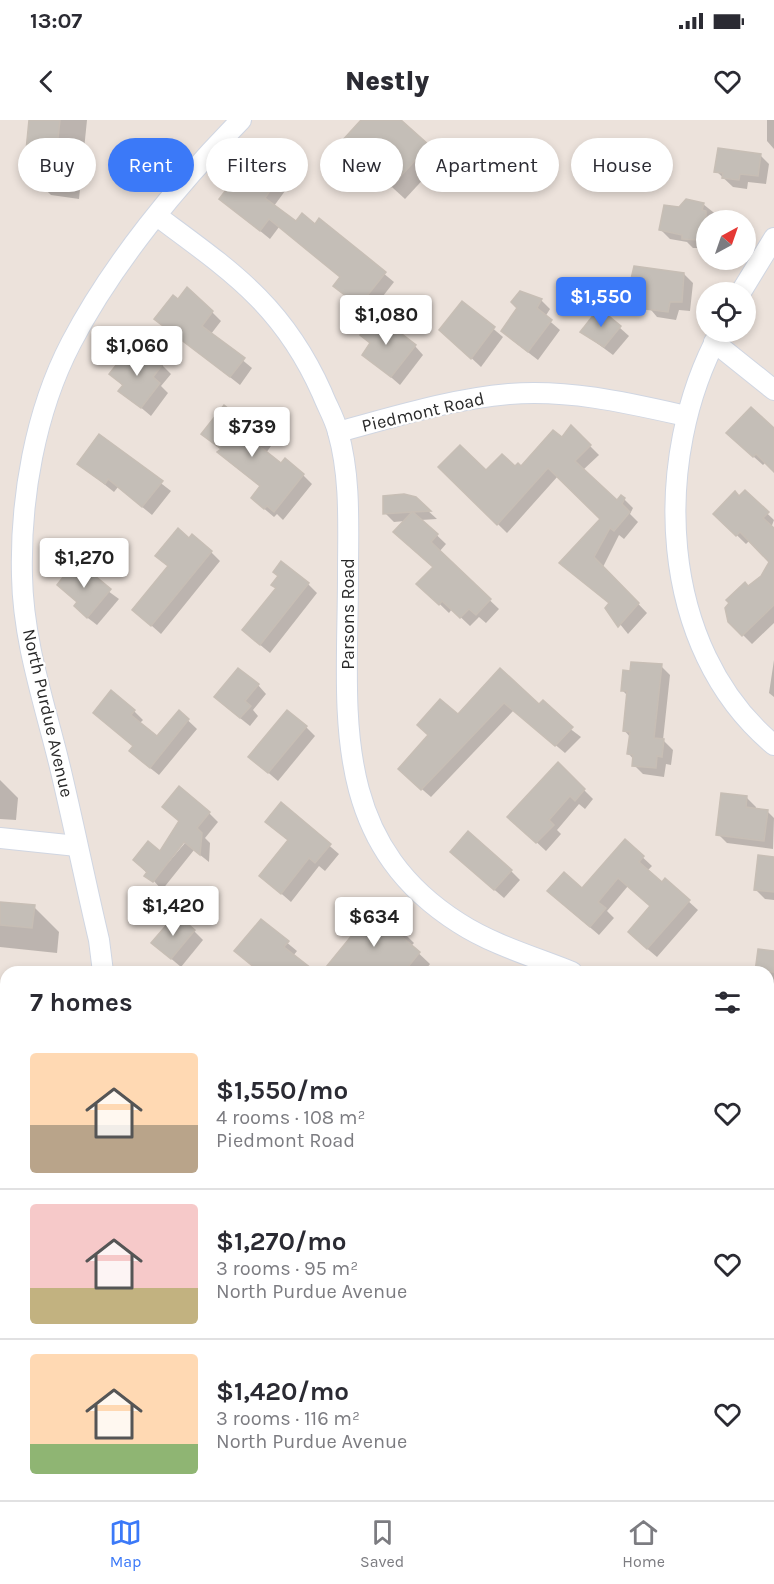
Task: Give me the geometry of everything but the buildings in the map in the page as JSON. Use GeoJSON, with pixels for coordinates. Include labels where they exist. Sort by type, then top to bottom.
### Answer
{"type":"FeatureCollection","features":[{"type":"Feature","properties":{"kind":"street","name":"North Purdue Avenue"},"geometry":{"type":"LineString","coordinates":[[102,966],[29,637],[22,577],[28,481],[50,392],[70,345],[95,301],[157,216],[241,120]]}},
{"type":"Feature","properties":{"kind":"street","name":"Parsons Road"},"geometry":{"type":"LineString","coordinates":[[157,216],[223,264],[279,318],[312,372],[338,432],[346,474],[348,514],[348,726],[356,787],[375,837],[406,878],[431,903],[461,924],[558,966]]}},
{"type":"Feature","properties":{"kind":"street"},"geometry":{"type":"LineString","coordinates":[[747,282],[774,238]]}},
{"type":"Feature","properties":{"kind":"street"},"geometry":{"type":"LineString","coordinates":[[715,342],[686,416],[676,471],[674,516],[688,610],[712,669],[749,722],[774,745]]}},
{"type":"Feature","properties":{"kind":"street"},"geometry":{"type":"LineString","coordinates":[[722,342],[774,390]]}},
{"type":"Feature","properties":{"kind":"street","name":"Piedmont Road"},"geometry":{"type":"LineString","coordinates":[[338,432],[450,403],[510,394],[556,393],[603,398],[686,416]]}},
{"type":"Feature","properties":{"kind":"street"},"geometry":{"type":"LineString","coordinates":[[0,838],[77,846]]}}]}
